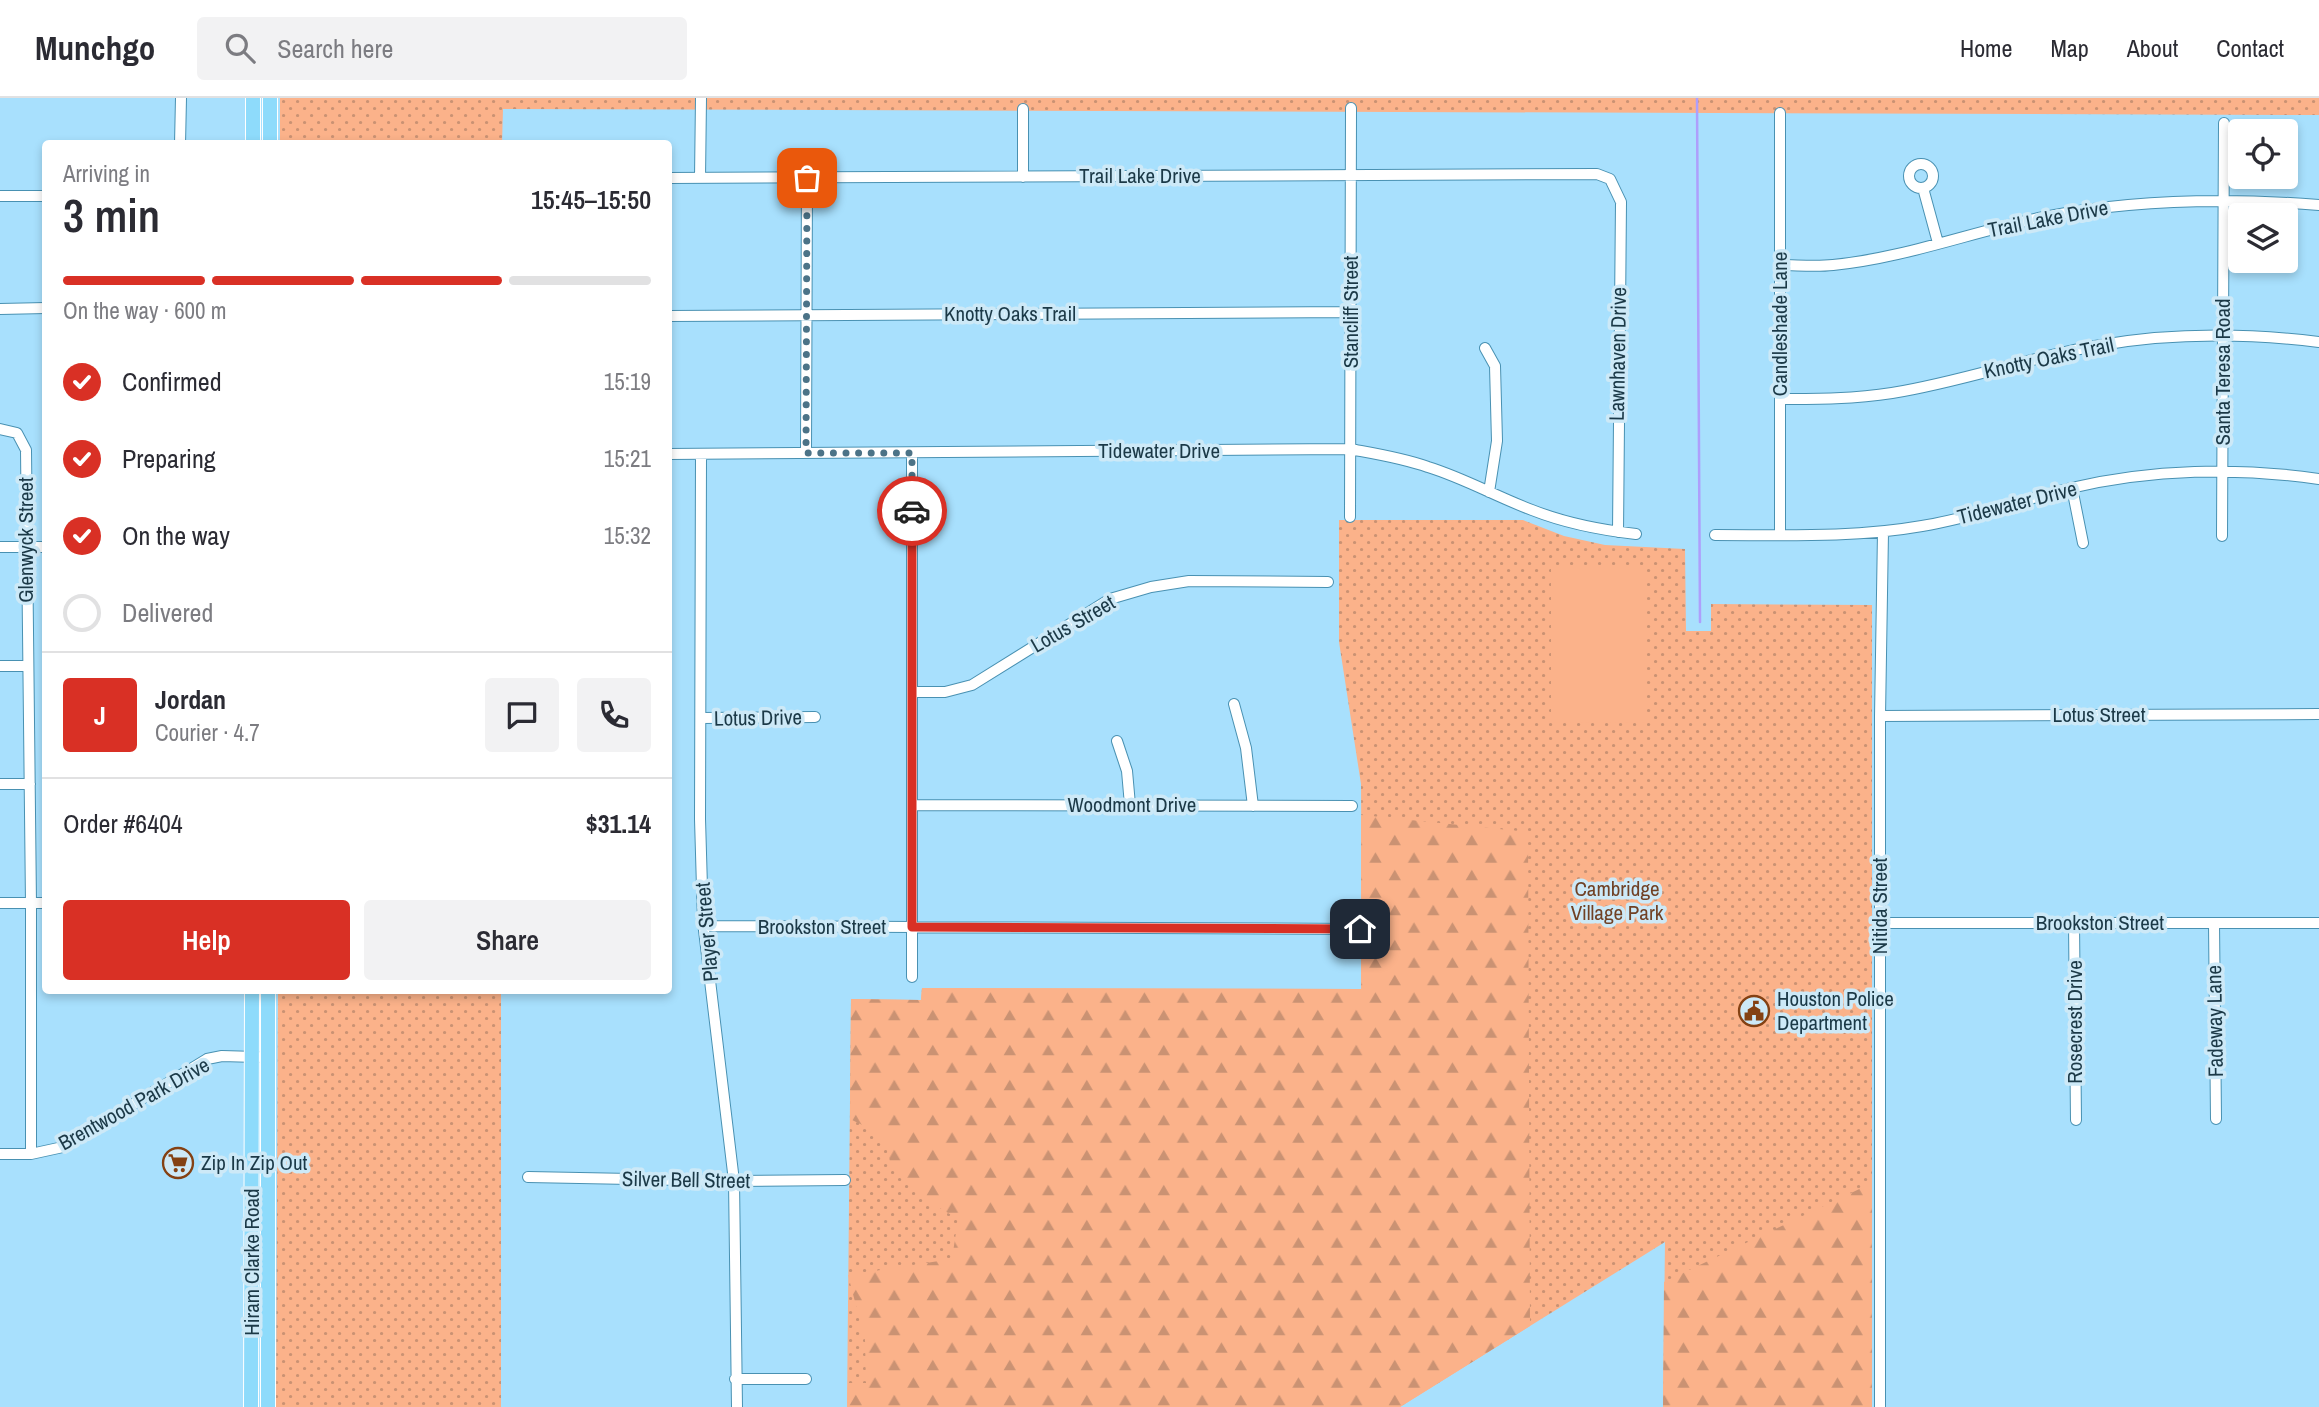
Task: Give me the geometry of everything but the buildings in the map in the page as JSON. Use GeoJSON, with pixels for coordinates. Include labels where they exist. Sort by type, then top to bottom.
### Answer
{"type":"FeatureCollection","features":[{"type":"Feature","properties":{"kind":"main road"},"geometry":{"type":"LineString","coordinates":[[253,98],[253,139],[270,138],[270,98]]}},
{"type":"Feature","properties":{"kind":"main road","name":"Hiram Clarke Road"},"geometry":{"type":"LineString","coordinates":[[251,1407],[253,994]]}},
{"type":"Feature","properties":{"kind":"main road","name":"Hiram Clarke Road"},"geometry":{"type":"LineString","coordinates":[[268,994],[268,1407]]}},
{"type":"Feature","properties":{"kind":"main road"},"geometry":{"type":"LineString","coordinates":[[252,1217],[268,1217]]}},
{"type":"Feature","properties":{"kind":"main road"},"geometry":{"type":"LineString","coordinates":[[251,1340],[268,1340]]}},
{"type":"Feature","properties":{"kind":"street"},"geometry":{"type":"LineString","coordinates":[[180,140],[181,98]]}},
{"type":"Feature","properties":{"kind":"street"},"geometry":{"type":"LineString","coordinates":[[700,178],[701,98]]}},
{"type":"Feature","properties":{"kind":"street","name":"Stancliff Street"},"geometry":{"type":"LineString","coordinates":[[1350,517],[1351,108]]}},
{"type":"Feature","properties":{"kind":"street"},"geometry":{"type":"LineString","coordinates":[[1023,109],[1023,177]]}},
{"type":"Feature","properties":{"kind":"street","name":"Candleshade Lane"},"geometry":{"type":"LineString","coordinates":[[1780,113],[1780,535]]}},
{"type":"Feature","properties":{"kind":"street","name":"Santa Teresa Road"},"geometry":{"type":"LineString","coordinates":[[2221,536],[2224,123]]}},
{"type":"Feature","properties":{"kind":"street","name":"Trail Lake Drive"},"geometry":{"type":"LineString","coordinates":[[672,178],[1597,173],[1610,179]]}},
{"type":"Feature","properties":{"kind":"street"},"geometry":{"type":"LineString","coordinates":[[806,453],[807,178]]}},
{"type":"Feature","properties":{"kind":"street","name":"Lawnhaven Drive"},"geometry":{"type":"LineString","coordinates":[[1610,179],[1621,202],[1618,532]]}},
{"type":"Feature","properties":{"kind":"street"},"geometry":{"type":"LineString","coordinates":[[1923,188],[1938,243]]}},
{"type":"Feature","properties":{"kind":"street"},"geometry":{"type":"LineString","coordinates":[[0,196],[42,196]]}},
{"type":"Feature","properties":{"kind":"street","name":"Trail Lake Drive"},"geometry":{"type":"LineString","coordinates":[[1780,265],[1830,265],[1877,258],[2044,217],[2120,205],[2224,201],[2319,205]]}},
{"type":"Feature","properties":{"kind":"street"},"geometry":{"type":"LineString","coordinates":[[0,309],[42,308]]}},
{"type":"Feature","properties":{"kind":"street","name":"Knotty Oaks Trail"},"geometry":{"type":"LineString","coordinates":[[672,316],[1351,312]]}},
{"type":"Feature","properties":{"kind":"street","name":"Knotty Oaks Trail"},"geometry":{"type":"LineString","coordinates":[[1780,399],[1890,394],[2097,346],[2161,338],[2223,336],[2319,342]]}},
{"type":"Feature","properties":{"kind":"street"},"geometry":{"type":"LineString","coordinates":[[1485,348],[1495,366],[1497,441],[1489,492]]}},
{"type":"Feature","properties":{"kind":"street","name":"Glenwyck Street"},"geometry":{"type":"LineString","coordinates":[[0,429],[17,433],[26,450],[31,1154]]}},
{"type":"Feature","properties":{"kind":"street","name":"Tidewater Drive"},"geometry":{"type":"LineString","coordinates":[[672,454],[1350,449],[1391,456],[1430,467],[1533,511],[1566,522],[1636,534]]}},
{"type":"Feature","properties":{"kind":"street"},"geometry":{"type":"LineString","coordinates":[[912,453],[912,977]]}},
{"type":"Feature","properties":{"kind":"street","name":"Player Street"},"geometry":{"type":"LineString","coordinates":[[701,455],[700,819],[704,926],[734,1181],[737,1407]]}},
{"type":"Feature","properties":{"kind":"street","name":"Tidewater Drive"},"geometry":{"type":"LineString","coordinates":[[1715,535],[1883,532],[1961,519],[2073,488],[2167,474],[2269,473],[2319,479]]}},
{"type":"Feature","properties":{"kind":"street"},"geometry":{"type":"LineString","coordinates":[[2073,488],[2083,543]]}},
{"type":"Feature","properties":{"kind":"street","name":"Nitida Street"},"geometry":{"type":"LineString","coordinates":[[1880,1407],[1880,716],[1883,532]]}},
{"type":"Feature","properties":{"kind":"street"},"geometry":{"type":"LineString","coordinates":[[0,547],[42,547]]}},
{"type":"Feature","properties":{"kind":"street","name":"Lotus Street"},"geometry":{"type":"LineString","coordinates":[[912,692],[945,692],[972,685],[1110,599],[1151,587],[1189,581],[1328,582]]}},
{"type":"Feature","properties":{"kind":"street"},"geometry":{"type":"LineString","coordinates":[[0,666],[27,666]]}},
{"type":"Feature","properties":{"kind":"street"},"geometry":{"type":"LineString","coordinates":[[1234,704],[1246,748],[1253,806]]}},
{"type":"Feature","properties":{"kind":"street","name":"Lotus Street"},"geometry":{"type":"LineString","coordinates":[[1880,716],[2319,714]]}},
{"type":"Feature","properties":{"kind":"street","name":"Lotus Drive"},"geometry":{"type":"LineString","coordinates":[[701,718],[815,717]]}},
{"type":"Feature","properties":{"kind":"street"},"geometry":{"type":"LineString","coordinates":[[1117,741],[1128,771],[1130,805]]}},
{"type":"Feature","properties":{"kind":"street"},"geometry":{"type":"LineString","coordinates":[[0,784],[30,784]]}},
{"type":"Feature","properties":{"kind":"street","name":"Woodmont Drive"},"geometry":{"type":"LineString","coordinates":[[912,805],[1352,806]]}},
{"type":"Feature","properties":{"kind":"street"},"geometry":{"type":"LineString","coordinates":[[0,903],[42,903]]}},
{"type":"Feature","properties":{"kind":"street","name":"Brookston Street"},"geometry":{"type":"LineString","coordinates":[[1880,923],[2319,923]]}},
{"type":"Feature","properties":{"kind":"street","name":"Rosecrest Drive"},"geometry":{"type":"LineString","coordinates":[[2074,923],[2076,1120]]}},
{"type":"Feature","properties":{"kind":"street","name":"Fadeway Lane"},"geometry":{"type":"LineString","coordinates":[[2214,923],[2216,1119]]}},
{"type":"Feature","properties":{"kind":"street","name":"Brookston Street"},"geometry":{"type":"LineString","coordinates":[[704,926],[1360,929]]}},
{"type":"Feature","properties":{"kind":"street","name":"Brentwood Park Drive"},"geometry":{"type":"LineString","coordinates":[[0,1154],[31,1154],[62,1147],[207,1059],[222,1056],[268,1056]]}},
{"type":"Feature","properties":{"kind":"street","name":"Silver Bell Street"},"geometry":{"type":"LineString","coordinates":[[528,1177],[845,1180]]}},
{"type":"Feature","properties":{"kind":"street"},"geometry":{"type":"LineString","coordinates":[[735,1379],[806,1379]]}},
{"type":"Feature","properties":{"kind":"green space"},"geometry":{"type":"Polygon","coordinates":[[[280,98],[2319,98],[2319,115],[503,109],[502,140],[280,140],[280,98]]]}},
{"type":"Feature","properties":{"kind":"green space","name":"Cambridge Village Park"},"geometry":{"type":"Polygon","coordinates":[[[1339,520],[1523,520],[1564,536],[1605,545],[1685,549],[1686,631],[1711,631],[1711,604],[1872,605],[1872,1407],[1663,1407],[1665,1242],[1400,1407],[847,1407],[851,999],[921,1000],[922,988],[1362,989],[1361,784],[1339,642],[1339,520]]]}},
{"type":"Feature","properties":{"kind":"green space"},"geometry":{"type":"Polygon","coordinates":[[[1551,566],[1646,566],[1646,723],[1551,722],[1551,566]]]}},
{"type":"Feature","properties":{"kind":"green space"},"geometry":{"type":"Polygon","coordinates":[[[1361,815],[1528,832],[1530,1326],[1400,1407],[847,1407],[848,1383],[866,1383],[865,1340],[848,1275],[952,1259],[958,1219],[918,1195],[891,1165],[883,1135],[850,1119],[851,999],[921,1000],[922,988],[1361,989],[1361,815]]]}},
{"type":"Feature","properties":{"kind":"green space"},"geometry":{"type":"Polygon","coordinates":[[[278,994],[501,994],[501,1407],[276,1407],[278,994]]]}},
{"type":"Feature","properties":{"kind":"green space"},"geometry":{"type":"Polygon","coordinates":[[[1872,1183],[1872,1407],[1663,1407],[1664,1282],[1872,1183]]]}},
{"type":"Feature","properties":{"kind":"waterway"},"geometry":{"type":"LineString","coordinates":[[1697,98],[1700,622]]}},
{"type":"Feature","properties":{"kind":"way so far"},"geometry":{"type":"LineString","coordinates":[[807,178],[806,453],[912,453],[912,511]]}},
{"type":"Feature","properties":{"kind":"place","name":"Houston Police Department"},"geometry":{"type":"Point","coordinates":[1754,1011]}},
{"type":"Feature","properties":{"kind":"place","name":"Zip In Zip Out"},"geometry":{"type":"Point","coordinates":[178,1163]}},
{"type":"Feature","properties":{"kind":"route"},"geometry":{"type":"LineString","coordinates":[[912,511],[912,927],[1360,929]]}}]}
